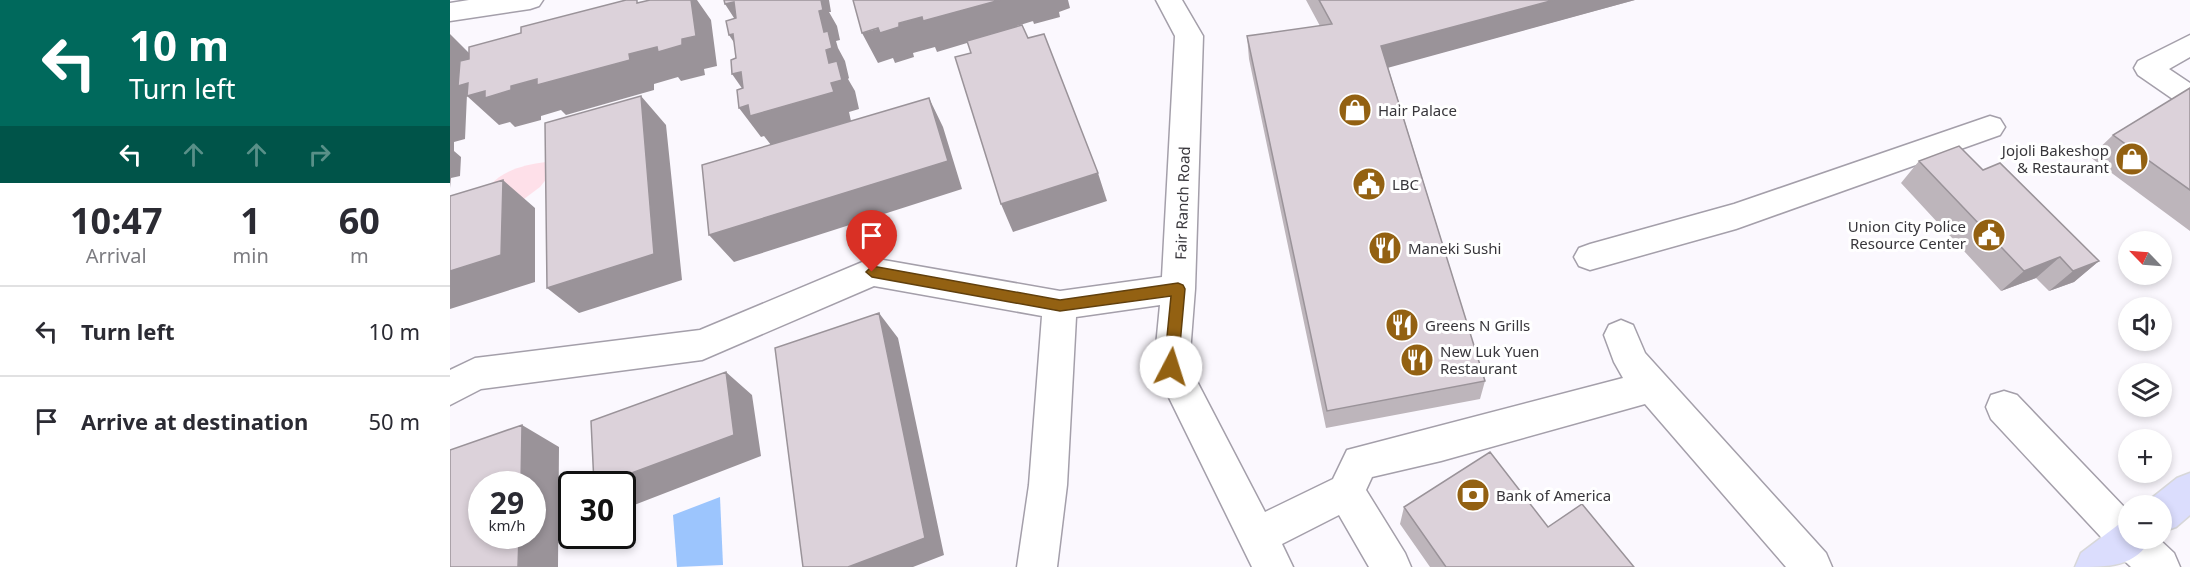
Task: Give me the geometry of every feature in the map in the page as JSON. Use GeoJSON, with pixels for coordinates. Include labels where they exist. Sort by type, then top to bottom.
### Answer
{"type":"FeatureCollection","features":[{"type":"Feature","properties":{"kind":"main road"},"geometry":{"type":"LineString","coordinates":[[2172,506],[2190,491]]}},
{"type":"Feature","properties":{"kind":"main road"},"geometry":{"type":"LineString","coordinates":[[2095,567],[2118,549]]}},
{"type":"Feature","properties":{"kind":"street"},"geometry":{"type":"LineString","coordinates":[[450,12],[530,0]]}},
{"type":"Feature","properties":{"kind":"street","name":"Fair Ranch Road"},"geometry":{"type":"LineString","coordinates":[[1169,0],[1190,36],[1178,289],[1171,367],[1264,552]]}},
{"type":"Feature","properties":{"kind":"street"},"geometry":{"type":"LineString","coordinates":[[2190,45],[2148,68],[2190,97]]}},
{"type":"Feature","properties":{"kind":"street"},"geometry":{"type":"LineString","coordinates":[[1590,257],[1736,216],[1990,127]]}},
{"type":"Feature","properties":{"kind":"street"},"geometry":{"type":"LineString","coordinates":[[450,389],[475,374],[702,345],[872,272],[1060,306],[1178,289]]}},
{"type":"Feature","properties":{"kind":"street"},"geometry":{"type":"LineString","coordinates":[[1037,567],[1048,485],[1060,306]]}},
{"type":"Feature","properties":{"kind":"street"},"geometry":{"type":"LineString","coordinates":[[1621,335],[1631,362],[1812,567]]}},
{"type":"Feature","properties":{"kind":"street"},"geometry":{"type":"LineString","coordinates":[[1264,552],[1346,492],[1360,462],[1441,444],[1652,386]]}},
{"type":"Feature","properties":{"kind":"street"},"geometry":{"type":"LineString","coordinates":[[2004,407],[2118,526]]}},
{"type":"Feature","properties":{"kind":"street"},"geometry":{"type":"LineString","coordinates":[[1346,492],[1391,567]]}},
{"type":"Feature","properties":{"kind":"street"},"geometry":{"type":"LineString","coordinates":[[2141,549],[2160,567]]}},
{"type":"Feature","properties":{"kind":"shaded area"},"geometry":{"type":"Polygon","coordinates":[[[546,162],[552,172],[540,187],[524,199],[488,187],[514,169],[546,162]]]}},
{"type":"Feature","properties":{"kind":"water"},"geometry":{"type":"Polygon","coordinates":[[[720,497],[723,565],[677,567],[673,515],[720,497]]]}},
{"type":"Feature","properties":{"kind":"building"},"geometry":{"type":"Polygon","coordinates":[[[626,0],[637,0],[637,3],[650,0],[691,0],[696,36],[682,39],[682,45],[658,52],[657,47],[629,54],[630,60],[537,85],[537,79],[511,86],[511,90],[485,98],[485,91],[467,96],[468,83],[458,86],[460,61],[469,59],[469,47],[521,33],[521,27],[626,0]]]}},
{"type":"Feature","properties":{"kind":"building"},"geometry":{"type":"Polygon","coordinates":[[[724,0],[821,0],[823,10],[819,11],[824,32],[828,31],[832,48],[826,50],[829,63],[837,61],[842,80],[831,83],[834,92],[750,116],[748,105],[739,108],[737,90],[743,88],[741,72],[732,74],[731,60],[736,58],[733,34],[729,35],[726,21],[736,18],[734,2],[725,4],[724,0]]]}},
{"type":"Feature","properties":{"kind":"building"},"geometry":{"type":"Polygon","coordinates":[[[853,0],[1000,0],[923,21],[922,17],[899,23],[899,27],[880,33],[878,28],[862,33],[853,0]]]}},
{"type":"Feature","properties":{"kind":"building"},"geometry":{"type":"Polygon","coordinates":[[[1319,0],[1554,0],[1381,46],[1485,381],[1327,411],[1247,36],[1332,24],[1319,0]]]}},
{"type":"Feature","properties":{"kind":"building"},"geometry":{"type":"Polygon","coordinates":[[[1022,25],[1028,38],[1044,34],[1098,173],[1001,204],[955,57],[971,53],[967,41],[1022,25]]]}},
{"type":"Feature","properties":{"kind":"building"},"geometry":{"type":"Polygon","coordinates":[[[2190,88],[2190,190],[2113,135],[2190,88]]]}},
{"type":"Feature","properties":{"kind":"building"},"geometry":{"type":"Polygon","coordinates":[[[641,96],[654,254],[547,288],[545,123],[641,96]]]}},
{"type":"Feature","properties":{"kind":"building"},"geometry":{"type":"Polygon","coordinates":[[[929,98],[948,161],[709,235],[702,165],[929,98]]]}},
{"type":"Feature","properties":{"kind":"building"},"geometry":{"type":"Polygon","coordinates":[[[1959,146],[1983,170],[2000,163],[2099,261],[2073,271],[2060,257],[2024,271],[1919,161],[1959,146]]]}},
{"type":"Feature","properties":{"kind":"building"},"geometry":{"type":"Polygon","coordinates":[[[503,180],[501,255],[450,271],[450,196],[503,180]]]}},
{"type":"Feature","properties":{"kind":"building"},"geometry":{"type":"Polygon","coordinates":[[[879,313],[925,538],[848,567],[803,567],[775,348],[879,313]]]}},
{"type":"Feature","properties":{"kind":"building"},"geometry":{"type":"Polygon","coordinates":[[[726,372],[734,435],[636,471],[593,471],[591,421],[726,372]]]}},
{"type":"Feature","properties":{"kind":"building"},"geometry":{"type":"Polygon","coordinates":[[[522,425],[521,471],[468,471],[468,549],[519,549],[518,567],[450,567],[450,450],[522,425]]]}},
{"type":"Feature","properties":{"kind":"building","name":"Bank of America"},"geometry":{"type":"Polygon","coordinates":[[[1490,452],[1548,527],[1582,504],[1634,567],[1446,567],[1404,507],[1490,452]]]}},
{"type":"Feature","properties":{"kind":"place","name":"Hair Palace"},"geometry":{"type":"Point","coordinates":[1355,110]}},
{"type":"Feature","properties":{"kind":"place","name":"Jojoli Bakeshop & Restaurant"},"geometry":{"type":"Point","coordinates":[2132,159]}},
{"type":"Feature","properties":{"kind":"place","name":"LBC"},"geometry":{"type":"Point","coordinates":[1369,184]}},
{"type":"Feature","properties":{"kind":"place","name":"Union City Police Resource Center"},"geometry":{"type":"Point","coordinates":[1989,235]}},
{"type":"Feature","properties":{"kind":"place","name":"Maneki Sushi"},"geometry":{"type":"Point","coordinates":[1385,248]}},
{"type":"Feature","properties":{"kind":"place","name":"Greens N Grills"},"geometry":{"type":"Point","coordinates":[1402,325]}},
{"type":"Feature","properties":{"kind":"place","name":"New Luk Yuen Restaurant"},"geometry":{"type":"Point","coordinates":[1417,360]}},
{"type":"Feature","properties":{"kind":"place","name":"Bank of America"},"geometry":{"type":"Point","coordinates":[1473,495]}},
{"type":"Feature","properties":{"kind":"route"},"geometry":{"type":"LineString","coordinates":[[872,272],[1060,306],[1178,289],[1171,367]]}}]}
